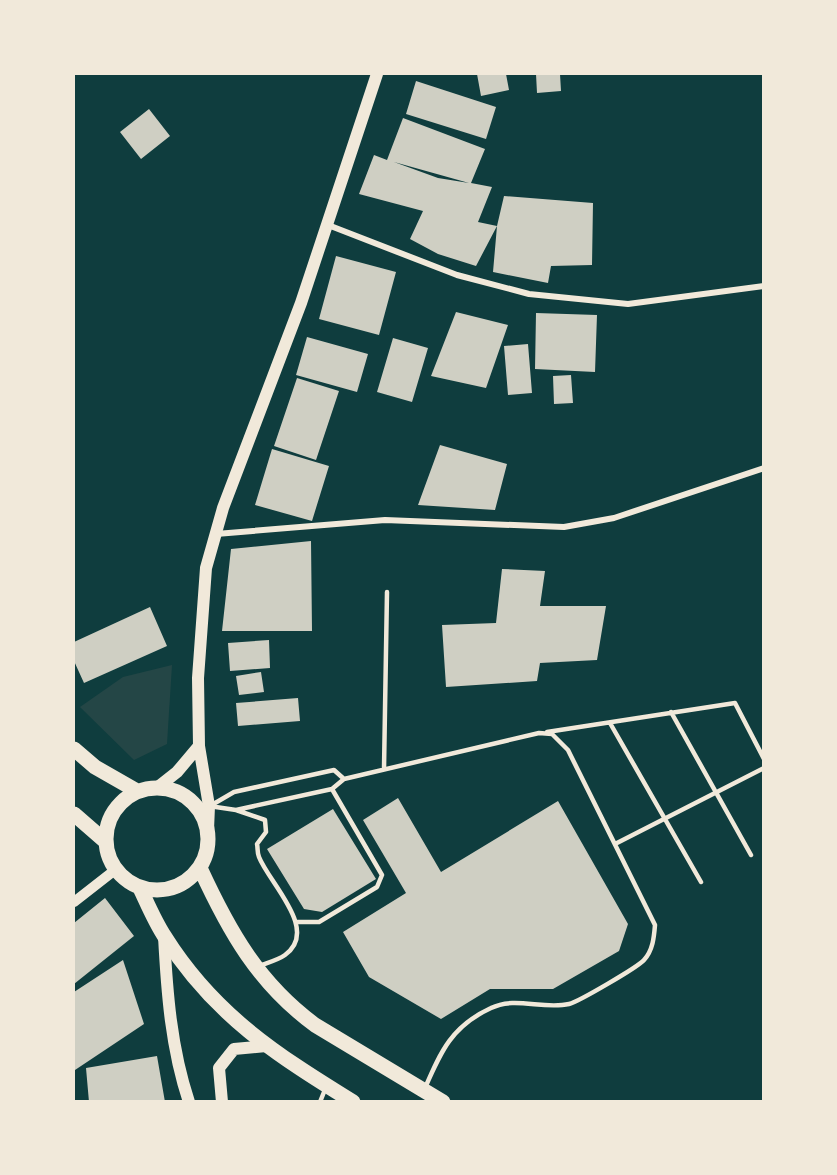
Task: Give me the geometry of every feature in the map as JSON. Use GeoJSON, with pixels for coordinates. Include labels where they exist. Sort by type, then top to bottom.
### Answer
{"type":"FeatureCollection","features":[{"type":"Feature","properties":{"kind":"main road"},"geometry":{"type":"LineString","coordinates":[[208,830],[201,812],[191,800],[176,791],[158,788],[137,792],[120,804],[109,821],[105,841],[108,857],[115,870],[126,881],[140,888],[156,891],[173,888],[188,880],[200,868],[209,843],[209,807],[199,746],[198,678],[206,568],[223,508],[301,303],[377,74]]}},
{"type":"Feature","properties":{"kind":"main road"},"geometry":{"type":"LineString","coordinates":[[158,788],[177,772],[199,746]]}},
{"type":"Feature","properties":{"kind":"main road"},"geometry":{"type":"LineString","coordinates":[[74,749],[95,767],[137,792]]}},
{"type":"Feature","properties":{"kind":"main road"},"geometry":{"type":"LineString","coordinates":[[74,814],[105,841]]}},
{"type":"Feature","properties":{"kind":"main road"},"geometry":{"type":"LineString","coordinates":[[200,868],[223,917],[255,968],[276,992],[305,1018],[443,1101]]}},
{"type":"Feature","properties":{"kind":"main road"},"geometry":{"type":"LineString","coordinates":[[140,888],[164,936],[211,998],[266,1046],[353,1101]]}},
{"type":"Feature","properties":{"kind":"main road"},"geometry":{"type":"LineString","coordinates":[[164,936],[168,1006],[180,1074],[189,1101]]}},
{"type":"Feature","properties":{"kind":"main road"},"geometry":{"type":"LineString","coordinates":[[222,1101],[219,1068],[234,1049],[266,1046]]}},
{"type":"Feature","properties":{"kind":"street"},"geometry":{"type":"LineString","coordinates":[[327,224],[457,275],[529,294],[628,304],[764,286]]}},
{"type":"Feature","properties":{"kind":"street"},"geometry":{"type":"LineString","coordinates":[[216,534],[385,520],[564,527],[614,518],[764,468]]}},
{"type":"Feature","properties":{"kind":"street"},"geometry":{"type":"LineString","coordinates":[[74,902],[115,870]]}},
{"type":"Feature","properties":{"kind":"lane"},"geometry":{"type":"LineString","coordinates":[[384,769],[387,592]]}},
{"type":"Feature","properties":{"kind":"lane"},"geometry":{"type":"LineString","coordinates":[[236,810],[332,789],[344,779],[539,733],[735,703],[764,759]]}},
{"type":"Feature","properties":{"kind":"lane"},"geometry":{"type":"LineString","coordinates":[[671,712],[751,855]]}},
{"type":"Feature","properties":{"kind":"lane"},"geometry":{"type":"LineString","coordinates":[[610,723],[700,882]]}},
{"type":"Feature","properties":{"kind":"lane"},"geometry":{"type":"LineString","coordinates":[[424,1090],[442,1050],[457,1031],[492,1007],[506,1003],[554,1006],[569,1004],[585,997],[644,961],[654,942],[655,925],[568,750],[552,734],[539,733]]}},
{"type":"Feature","properties":{"kind":"lane"},"geometry":{"type":"LineString","coordinates":[[615,844],[764,768]]}},
{"type":"Feature","properties":{"kind":"lane"},"geometry":{"type":"LineString","coordinates":[[209,807],[234,792],[334,770],[344,779]]}},
{"type":"Feature","properties":{"kind":"lane"},"geometry":{"type":"LineString","coordinates":[[296,922],[319,922],[377,887],[381,882],[382,875],[332,789]]}},
{"type":"Feature","properties":{"kind":"lane"},"geometry":{"type":"LineString","coordinates":[[209,807],[236,810],[265,820],[266,832],[257,844],[258,857],[296,922],[296,941],[285,955],[255,968]]}},
{"type":"Feature","properties":{"kind":"lane"},"geometry":{"type":"LineString","coordinates":[[320,1101],[327,1085]]}},
{"type":"Feature","properties":{"kind":"shaded area"},"geometry":{"type":"Polygon","coordinates":[[[172,665],[167,744],[134,760],[80,707],[123,677],[172,665]]]}},
{"type":"Feature","properties":{"kind":"building"},"geometry":{"type":"Polygon","coordinates":[[[477,74],[506,74],[509,90],[481,96],[477,74]]]}},
{"type":"Feature","properties":{"kind":"building"},"geometry":{"type":"Polygon","coordinates":[[[536,74],[560,74],[561,91],[537,93],[536,74]]]}},
{"type":"Feature","properties":{"kind":"building"},"geometry":{"type":"Polygon","coordinates":[[[416,81],[496,107],[486,139],[406,114],[416,81]]]}},
{"type":"Feature","properties":{"kind":"building"},"geometry":{"type":"Polygon","coordinates":[[[149,109],[170,136],[141,159],[120,132],[149,109]]]}},
{"type":"Feature","properties":{"kind":"building"},"geometry":{"type":"Polygon","coordinates":[[[403,118],[485,149],[471,183],[492,187],[478,222],[497,226],[476,266],[438,254],[410,239],[423,211],[359,194],[374,155],[387,160],[403,118]],[[394,162],[438,178],[469,183],[394,162]]]}},
{"type":"Feature","properties":{"kind":"building"},"geometry":{"type":"Polygon","coordinates":[[[504,196],[593,203],[592,265],[551,266],[548,283],[493,272],[497,226],[504,196]]]}},
{"type":"Feature","properties":{"kind":"building"},"geometry":{"type":"Polygon","coordinates":[[[336,256],[396,272],[379,335],[319,319],[336,256]]]}},
{"type":"Feature","properties":{"kind":"building"},"geometry":{"type":"Polygon","coordinates":[[[456,312],[508,325],[486,388],[431,376],[456,312]]]}},
{"type":"Feature","properties":{"kind":"building"},"geometry":{"type":"Polygon","coordinates":[[[536,313],[597,315],[595,372],[535,369],[536,313]]]}},
{"type":"Feature","properties":{"kind":"building"},"geometry":{"type":"Polygon","coordinates":[[[307,337],[368,354],[357,392],[296,375],[307,337]]]}},
{"type":"Feature","properties":{"kind":"building"},"geometry":{"type":"Polygon","coordinates":[[[393,338],[428,348],[412,402],[377,392],[393,338]]]}},
{"type":"Feature","properties":{"kind":"building"},"geometry":{"type":"Polygon","coordinates":[[[528,344],[532,393],[508,395],[504,346],[528,344]]]}},
{"type":"Feature","properties":{"kind":"building"},"geometry":{"type":"Polygon","coordinates":[[[571,375],[573,403],[554,404],[553,376],[571,375]]]}},
{"type":"Feature","properties":{"kind":"building"},"geometry":{"type":"Polygon","coordinates":[[[297,378],[339,391],[316,460],[274,446],[297,378]]]}},
{"type":"Feature","properties":{"kind":"building"},"geometry":{"type":"Polygon","coordinates":[[[440,445],[507,464],[495,510],[418,505],[440,445]]]}},
{"type":"Feature","properties":{"kind":"building"},"geometry":{"type":"Polygon","coordinates":[[[272,449],[329,466],[312,521],[255,505],[272,449]]]}},
{"type":"Feature","properties":{"kind":"building"},"geometry":{"type":"Polygon","coordinates":[[[311,541],[312,631],[222,631],[231,549],[311,541]]]}},
{"type":"Feature","properties":{"kind":"building"},"geometry":{"type":"Polygon","coordinates":[[[502,569],[545,571],[540,606],[606,606],[597,660],[540,663],[537,681],[446,687],[442,625],[496,623],[502,569]]]}},
{"type":"Feature","properties":{"kind":"building"},"geometry":{"type":"Polygon","coordinates":[[[150,607],[167,646],[84,683],[74,661],[74,642],[150,607]]]}},
{"type":"Feature","properties":{"kind":"building"},"geometry":{"type":"Polygon","coordinates":[[[269,640],[270,668],[230,671],[228,643],[269,640]]]}},
{"type":"Feature","properties":{"kind":"building"},"geometry":{"type":"Polygon","coordinates":[[[261,672],[264,692],[239,695],[236,676],[261,672]]]}},
{"type":"Feature","properties":{"kind":"building"},"geometry":{"type":"Polygon","coordinates":[[[298,698],[300,721],[238,726],[236,703],[298,698]]]}},
{"type":"Feature","properties":{"kind":"building"},"geometry":{"type":"Polygon","coordinates":[[[398,798],[441,872],[558,801],[628,924],[619,951],[553,989],[490,989],[441,1019],[369,977],[343,932],[406,893],[363,820],[398,798]]]}},
{"type":"Feature","properties":{"kind":"building"},"geometry":{"type":"Polygon","coordinates":[[[333,809],[376,879],[322,912],[304,909],[267,849],[333,809]]]}},
{"type":"Feature","properties":{"kind":"building"},"geometry":{"type":"Polygon","coordinates":[[[105,898],[134,936],[74,984],[74,923],[105,898]]]}},
{"type":"Feature","properties":{"kind":"building"},"geometry":{"type":"Polygon","coordinates":[[[123,960],[144,1024],[75,1070],[74,992],[123,960]]]}},
{"type":"Feature","properties":{"kind":"building"},"geometry":{"type":"Polygon","coordinates":[[[157,1056],[165,1102],[89,1102],[86,1068],[157,1056]]]}}]}
